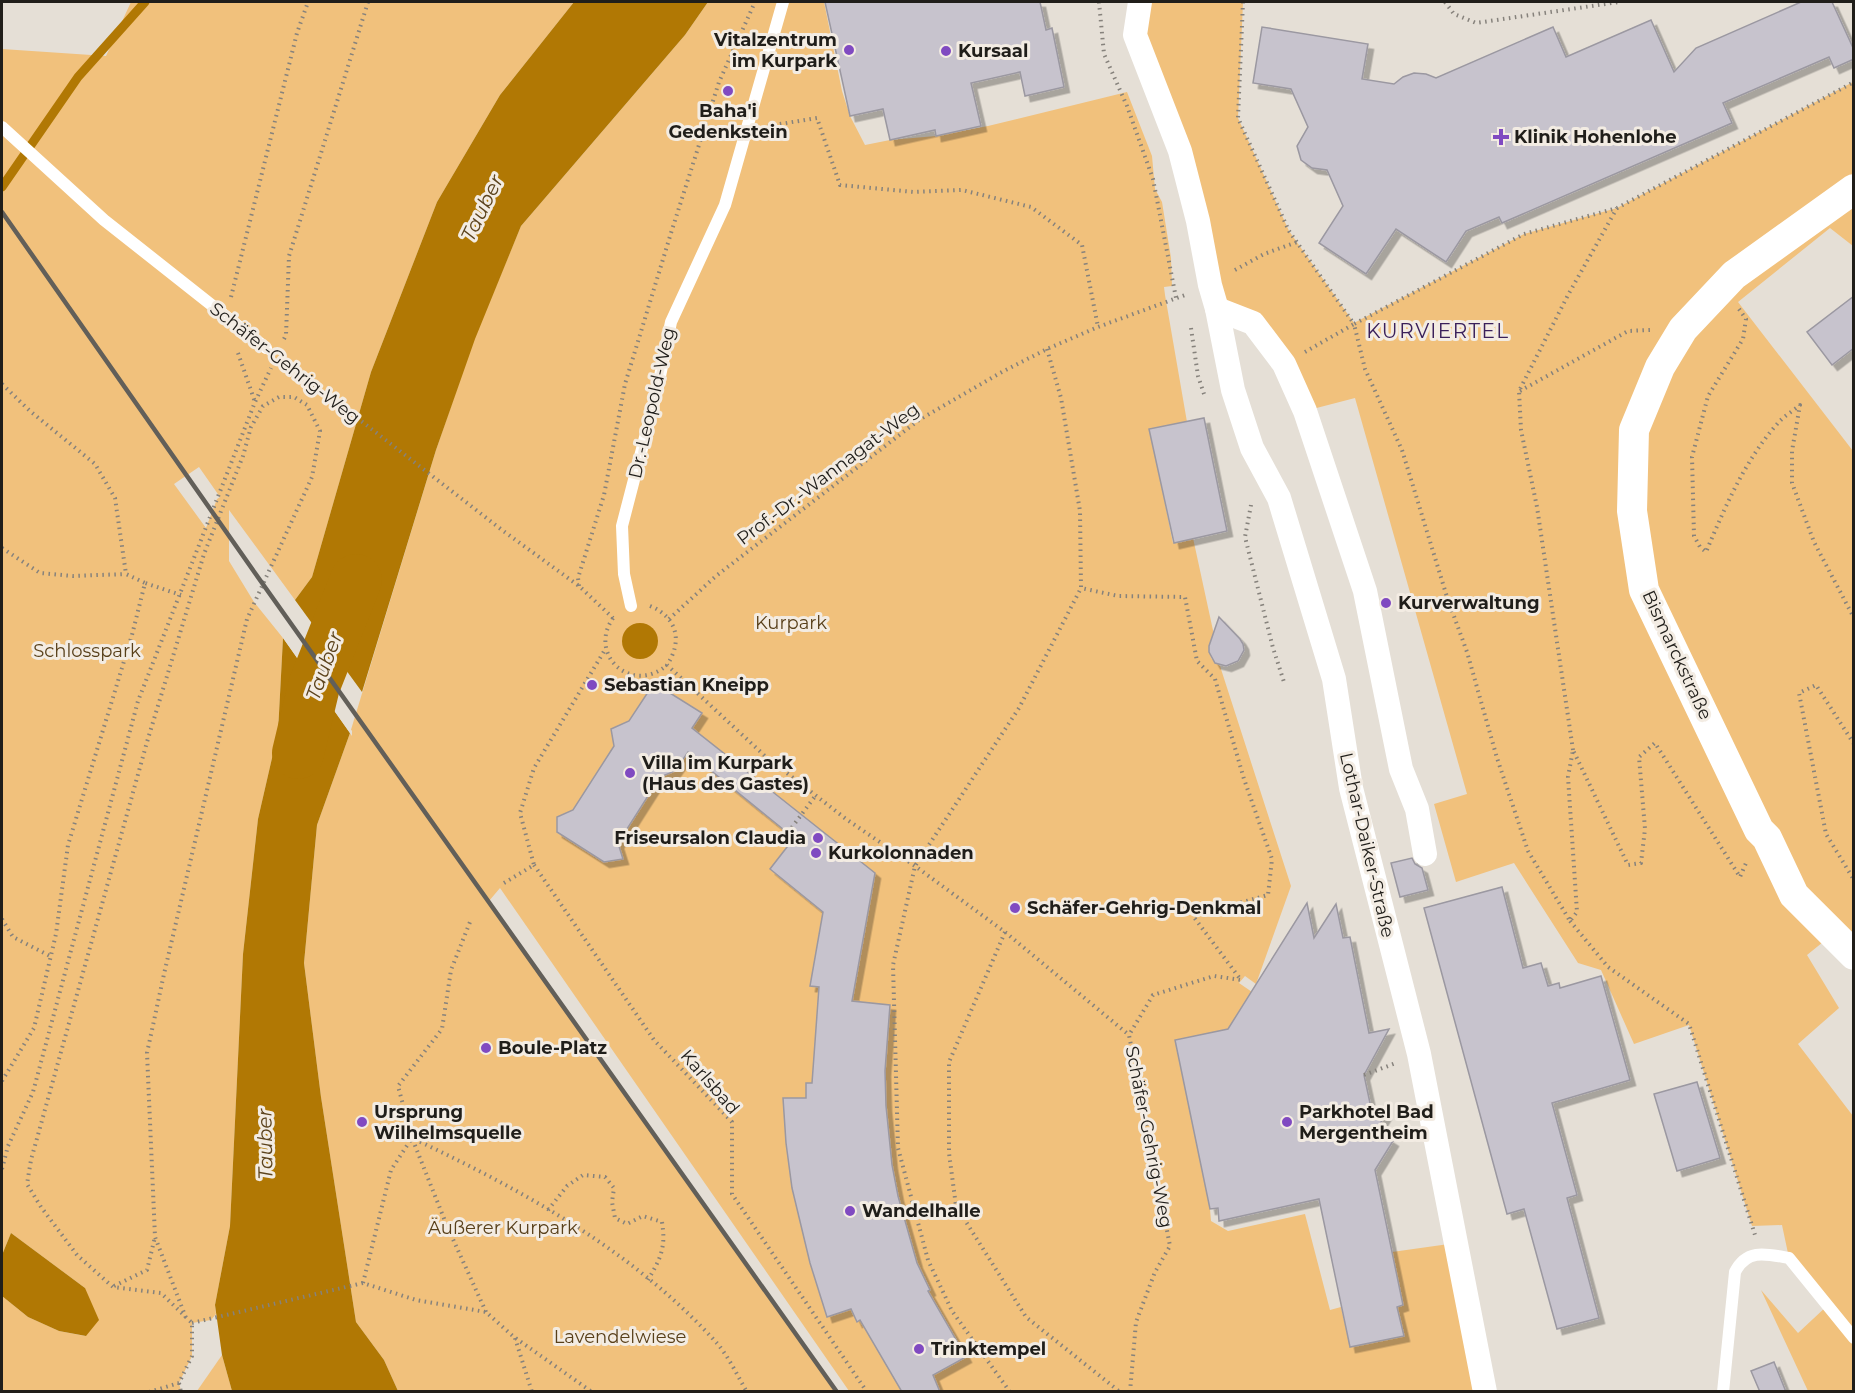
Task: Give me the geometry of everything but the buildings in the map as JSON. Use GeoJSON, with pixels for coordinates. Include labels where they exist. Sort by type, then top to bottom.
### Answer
{"type":"FeatureCollection","features":[{"type":"Feature","properties":{"kind":"street","name":"Lothar-Daiker-Straße"},"geometry":{"type":"LineString","coordinates":[[1140,2],[1135,35],[1180,151],[1198,220],[1233,390],[1252,448],[1279,498],[1334,679],[1351,788],[1419,1054],[1485,1392]]}},
{"type":"Feature","properties":{"kind":"street","name":"Bismarckstraße"},"geometry":{"type":"LineString","coordinates":[[1854,189],[1734,275],[1683,329],[1660,367],[1634,430],[1632,511],[1644,590],[1759,830],[1767,838],[1794,895],[1854,955]]}},
{"type":"Feature","properties":{"kind":"street"},"geometry":{"type":"LineString","coordinates":[[1217,309],[1253,323],[1284,364],[1305,411],[1365,591],[1401,769],[1417,808],[1425,854]]}},
{"type":"Feature","properties":{"kind":"lane","name":"Dr.-Leopold-Weg"},"geometry":{"type":"LineString","coordinates":[[631,606],[624,574],[622,526],[657,391],[670,322],[726,206],[783,2]]}},
{"type":"Feature","properties":{"kind":"lane","name":"Schäfer-Gehrig-Weg"},"geometry":{"type":"LineString","coordinates":[[2,127],[104,220],[266,348]]}},
{"type":"Feature","properties":{"kind":"lane"},"geometry":{"type":"LineString","coordinates":[[1723,1392],[1735,1272],[1740,1262],[1760,1253],[1790,1258],[1854,1338]]}},
{"type":"Feature","properties":{"kind":"path"},"geometry":{"type":"LineString","coordinates":[[255,402],[226,317],[297,33],[308,2]]}},
{"type":"Feature","properties":{"kind":"path"},"geometry":{"type":"LineString","coordinates":[[282,345],[286,335],[289,255],[368,2]]}},
{"type":"Feature","properties":{"kind":"path"},"geometry":{"type":"LineString","coordinates":[[579,586],[578,578],[604,495],[625,384],[719,82],[755,2]]}},
{"type":"Feature","properties":{"kind":"path"},"geometry":{"type":"LineString","coordinates":[[1099,2],[1104,54],[1127,106],[1153,179],[1176,298]]}},
{"type":"Feature","properties":{"kind":"path"},"geometry":{"type":"LineString","coordinates":[[1244,2],[1238,118],[1288,231],[1354,324],[1365,369],[1402,450],[1528,851],[1570,921],[1608,967],[1689,1024],[1760,1253]]}},
{"type":"Feature","properties":{"kind":"path"},"geometry":{"type":"LineString","coordinates":[[1445,2],[1454,14],[1476,23],[1619,2]]}},
{"type":"Feature","properties":{"kind":"path"},"geometry":{"type":"LineString","coordinates":[[1284,364],[1354,324],[1524,234],[1617,208],[1854,82]]}},
{"type":"Feature","properties":{"kind":"path"},"geometry":{"type":"LineString","coordinates":[[748,129],[818,118],[840,185],[914,192],[962,190],[1031,207],[1083,245],[1098,327]]}},
{"type":"Feature","properties":{"kind":"path"},"geometry":{"type":"LineString","coordinates":[[1570,921],[1577,912],[1569,777],[1573,750],[1537,507],[1521,430],[1519,391],[1568,295],[1617,208]]}},
{"type":"Feature","properties":{"kind":"path"},"geometry":{"type":"LineString","coordinates":[[1238,268],[1264,254],[1297,242]]}},
{"type":"Feature","properties":{"kind":"path","name":"Prof.-Dr.-Wannagat-Weg"},"geometry":{"type":"LineString","coordinates":[[669,619],[716,576],[919,420],[1047,349],[1098,327],[1210,285]]}},
{"type":"Feature","properties":{"kind":"path"},"geometry":{"type":"LineString","coordinates":[[1724,286],[1746,319],[1743,339],[1708,396],[1692,457],[1694,536],[1706,552],[1727,502],[1754,454],[1779,421],[1800,405],[1792,451],[1792,483],[1814,542],[1854,618]]}},
{"type":"Feature","properties":{"kind":"path"},"geometry":{"type":"LineString","coordinates":[[1519,391],[1629,331],[1683,329]]}},
{"type":"Feature","properties":{"kind":"path","name":"Schäfer-Gehrig-Weg"},"geometry":{"type":"LineString","coordinates":[[266,348],[502,530],[579,586],[613,618]]}},
{"type":"Feature","properties":{"kind":"path"},"geometry":{"type":"LineString","coordinates":[[1010,1392],[952,1311],[928,1260],[898,1148],[893,965],[915,866],[1019,708],[1081,588],[1080,511],[1061,398],[1047,349]]}},
{"type":"Feature","properties":{"kind":"path"},"geometry":{"type":"LineString","coordinates":[[2,1169],[8,1146],[33,1092],[138,701],[255,402],[277,354]]}},
{"type":"Feature","properties":{"kind":"path"},"geometry":{"type":"LineString","coordinates":[[2,384],[95,464],[115,498],[126,574]]}},
{"type":"Feature","properties":{"kind":"path"},"geometry":{"type":"LineString","coordinates":[[113,1287],[147,1270],[155,1237],[147,1053],[247,619],[312,477],[320,431],[307,405],[294,397],[279,398],[263,406],[251,427],[243,456],[204,554],[147,742],[31,1160],[27,1184],[77,1255],[113,1287],[161,1293],[192,1323],[363,1283],[416,1300],[486,1312]]}},
{"type":"Feature","properties":{"kind":"path"},"geometry":{"type":"LineString","coordinates":[[1267,475],[1252,503],[1245,537],[1284,682]]}},
{"type":"Feature","properties":{"kind":"path"},"geometry":{"type":"LineString","coordinates":[[2,548],[40,573],[73,576],[126,574],[181,595]]}},
{"type":"Feature","properties":{"kind":"path"},"geometry":{"type":"LineString","coordinates":[[2,1081],[34,1028],[56,934],[68,845],[132,635],[145,583]]}},
{"type":"Feature","properties":{"kind":"path"},"geometry":{"type":"LineString","coordinates":[[1081,588],[1118,596],[1185,597],[1197,661],[1215,679],[1244,778],[1272,859],[1268,895],[1193,916],[1241,980],[1214,976],[1153,995],[1129,1035]]}},
{"type":"Feature","properties":{"kind":"path"},"geometry":{"type":"LineString","coordinates":[[647,605],[657,609],[669,619],[676,634],[676,646],[667,665],[652,674],[641,676],[630,675],[613,663],[606,648],[606,631],[613,618],[631,606],[647,605]]}},
{"type":"Feature","properties":{"kind":"path","name":"Karlsbad"},"geometry":{"type":"LineString","coordinates":[[606,648],[534,768],[520,813],[534,865],[654,1040],[732,1122],[732,1194],[867,1392]]}},
{"type":"Feature","properties":{"kind":"path","name":"Schäfer-Gehrig-Weg"},"geometry":{"type":"LineString","coordinates":[[667,665],[765,756],[846,819],[1005,932],[1129,1035],[1170,1246],[1155,1272],[1136,1322],[1130,1392]]}},
{"type":"Feature","properties":{"kind":"path"},"geometry":{"type":"LineString","coordinates":[[1854,744],[1816,685],[1799,693],[1826,834],[1854,880]]}},
{"type":"Feature","properties":{"kind":"path"},"geometry":{"type":"LineString","coordinates":[[1573,750],[1628,865],[1641,863],[1645,829],[1639,758],[1655,743],[1740,877],[1759,830]]}},
{"type":"Feature","properties":{"kind":"path"},"geometry":{"type":"LineString","coordinates":[[782,842],[816,795]]}},
{"type":"Feature","properties":{"kind":"path"},"geometry":{"type":"LineString","coordinates":[[504,883],[534,865]]}},
{"type":"Feature","properties":{"kind":"path"},"geometry":{"type":"LineString","coordinates":[[2,920],[13,937],[50,956]]}},
{"type":"Feature","properties":{"kind":"path"},"geometry":{"type":"LineString","coordinates":[[470,922],[451,970],[442,1029],[398,1086],[412,1138],[447,1226],[486,1312],[514,1337],[592,1392]]}},
{"type":"Feature","properties":{"kind":"path"},"geometry":{"type":"LineString","coordinates":[[1005,932],[949,1062],[949,1153],[956,1206],[1026,1317],[1120,1392]]}},
{"type":"Feature","properties":{"kind":"path"},"geometry":{"type":"LineString","coordinates":[[412,1138],[479,1170],[594,1236],[663,1291],[717,1343],[747,1392]]}},
{"type":"Feature","properties":{"kind":"path"},"geometry":{"type":"LineString","coordinates":[[363,1283],[391,1170],[412,1138]]}},
{"type":"Feature","properties":{"kind":"path"},"geometry":{"type":"LineString","coordinates":[[548,1210],[567,1186],[583,1175],[605,1177],[614,1188],[612,1202],[615,1218],[627,1224],[643,1216],[662,1222],[665,1238],[661,1258],[648,1280]]}},
{"type":"Feature","properties":{"kind":"path"},"geometry":{"type":"LineString","coordinates":[[155,1237],[186,1318]]}},
{"type":"Feature","properties":{"kind":"path"},"geometry":{"type":"LineString","coordinates":[[181,1392],[179,1383],[192,1356],[192,1323]]}},
{"type":"Feature","properties":{"kind":"path"},"geometry":{"type":"LineString","coordinates":[[514,1337],[532,1392]]}},
{"type":"Feature","properties":{"kind":"path"},"geometry":{"type":"LineString","coordinates":[[148,1392],[179,1383]]}},
{"type":"Feature","properties":{"kind":"green space","name":"Schlosspark"},"geometry":{"type":"Polygon","coordinates":[[[131,2],[574,2],[500,95],[437,202],[371,372],[312,577],[295,600],[229,510],[229,561],[254,602],[283,638],[278,732],[258,819],[243,954],[230,1226],[215,1305],[216,1314],[211,1320],[192,1323],[192,1356],[179,1383],[181,1391],[2,1391],[2,1296],[28,1317],[59,1331],[85,1336],[85,1288],[11,1233],[2,1255],[2,49],[106,56],[131,2]],[[199,467],[174,484],[206,528],[217,499],[220,497],[199,467]]]}},
{"type":"Feature","properties":{"kind":"green space","name":"Kurpark"},"geometry":{"type":"Polygon","coordinates":[[[708,2],[824,2],[842,91],[850,116],[865,145],[890,140],[936,136],[988,126],[1127,92],[1152,156],[1155,189],[1162,202],[1171,258],[1172,286],[1164,287],[1187,422],[1150,430],[1173,543],[1193,538],[1214,635],[1209,646],[1211,658],[1220,666],[1291,886],[1256,984],[1245,976],[1239,983],[1252,992],[1228,1029],[1175,1040],[1211,1221],[1228,1231],[1305,1214],[1330,1310],[1341,1307],[1350,1347],[1404,1336],[1397,1307],[1403,1305],[1392,1252],[1456,1243],[1485,1391],[849,1391],[500,888],[489,901],[837,1391],[398,1391],[384,1360],[356,1322],[321,1097],[304,963],[317,825],[350,733],[436,450],[474,339],[521,226],[685,35],[708,2]]]}},
{"type":"Feature","properties":{"kind":"green space"},"geometry":{"type":"Polygon","coordinates":[[[1140,2],[1243,2],[1238,118],[1289,231],[1354,323],[1524,234],[1617,208],[1853,82],[1853,246],[1830,228],[1738,302],[1853,451],[1853,955],[1833,934],[1807,955],[1839,1008],[1798,1044],[1853,1116],[1853,1391],[1808,1391],[1761,1290],[1798,1333],[1828,1305],[1789,1258],[1782,1225],[1752,1226],[1689,1025],[1634,1044],[1601,970],[1578,963],[1514,863],[1456,882],[1434,804],[1467,794],[1355,398],[1305,411],[1284,364],[1217,309],[1135,35],[1140,2]]]}},
{"type":"Feature","properties":{"kind":"green space"},"geometry":{"type":"Polygon","coordinates":[[[222,1355],[232,1391],[197,1391],[222,1355]]]}},
{"type":"Feature","properties":{"kind":"water"},"geometry":{"type":"Polygon","coordinates":[[[574,2],[708,2],[685,35],[521,226],[475,339],[436,450],[362,692],[295,600],[312,577],[371,372],[437,202],[500,95],[574,2]]]}},
{"type":"Feature","properties":{"kind":"water"},"geometry":{"type":"Polygon","coordinates":[[[640,623],[653,628],[658,641],[653,654],[640,659],[627,654],[622,641],[627,628],[640,623]]]}},
{"type":"Feature","properties":{"kind":"water"},"geometry":{"type":"Polygon","coordinates":[[[283,638],[350,733],[317,825],[304,963],[321,1097],[356,1322],[384,1360],[398,1391],[232,1391],[222,1355],[215,1305],[230,1226],[243,954],[258,819],[278,732],[283,638]]]}},
{"type":"Feature","properties":{"kind":"water"},"geometry":{"type":"Polygon","coordinates":[[[11,1233],[85,1288],[99,1320],[86,1336],[59,1331],[28,1317],[2,1296],[2,1255],[11,1233]]]}},
{"type":"Feature","properties":{"kind":"pier"},"geometry":{"type":"Polygon","coordinates":[[[281,635],[285,636],[352,731],[352,736],[281,635]]]}},
{"type":"Feature","properties":{"kind":"waterway"},"geometry":{"type":"LineString","coordinates":[[2,187],[78,77],[145,2]]}},
{"type":"Feature","properties":{"kind":"waterway","name":"Tauber"},"geometry":{"type":"LineString","coordinates":[[298,753],[314,686],[356,580]]}},
{"type":"Feature","properties":{"kind":"railway"},"geometry":{"type":"LineString","coordinates":[[2,212],[255,573],[837,1392]]}},
{"type":"Feature","properties":{"kind":"place","name":"Vitalzentrum im Kurpark"},"geometry":{"type":"Point","coordinates":[849,50]}},
{"type":"Feature","properties":{"kind":"place","name":"Kursaal"},"geometry":{"type":"Point","coordinates":[946,51]}},
{"type":"Feature","properties":{"kind":"place","name":"Baha'i Gedenkstein"},"geometry":{"type":"Point","coordinates":[728,91]}},
{"type":"Feature","properties":{"kind":"place","name":"Klinik Hohenlohe"},"geometry":{"type":"Point","coordinates":[1501,137]}},
{"type":"Feature","properties":{"kind":"place","name":"Kurverwaltung"},"geometry":{"type":"Point","coordinates":[1386,603]}},
{"type":"Feature","properties":{"kind":"place","name":"Sebastian Kneipp"},"geometry":{"type":"Point","coordinates":[592,685]}},
{"type":"Feature","properties":{"kind":"place","name":"Villa im Kurpark (Haus des Gastes)"},"geometry":{"type":"Point","coordinates":[630,773]}},
{"type":"Feature","properties":{"kind":"place","name":"Friseursalon Claudia"},"geometry":{"type":"Point","coordinates":[818,838]}},
{"type":"Feature","properties":{"kind":"place","name":"Kurkolonnaden"},"geometry":{"type":"Point","coordinates":[816,853]}},
{"type":"Feature","properties":{"kind":"place","name":"Schäfer-Gehrig-Denkmal"},"geometry":{"type":"Point","coordinates":[1015,908]}},
{"type":"Feature","properties":{"kind":"place","name":"Boule-Platz"},"geometry":{"type":"Point","coordinates":[486,1048]}},
{"type":"Feature","properties":{"kind":"place","name":"Ursprung Wilhelmsquelle"},"geometry":{"type":"Point","coordinates":[362,1122]}},
{"type":"Feature","properties":{"kind":"place","name":"Parkhotel Bad Mergentheim"},"geometry":{"type":"Point","coordinates":[1287,1122]}},
{"type":"Feature","properties":{"kind":"place","name":"Wandelhalle"},"geometry":{"type":"Point","coordinates":[850,1211]}},
{"type":"Feature","properties":{"kind":"place","name":"Trinktempel"},"geometry":{"type":"Point","coordinates":[919,1349]}},
{"type":"Feature","properties":{"kind":"district","name":"KURVIERTEL"},"geometry":{"type":"Point","coordinates":[1438,331]}},
{"type":"Feature","properties":{"kind":"park label","name":"Äußerer Kurpark"},"geometry":{"type":"Point","coordinates":[503,1228]}},
{"type":"Feature","properties":{"kind":"park label","name":"Lavendelwiese"},"geometry":{"type":"Point","coordinates":[620,1337]}}]}
